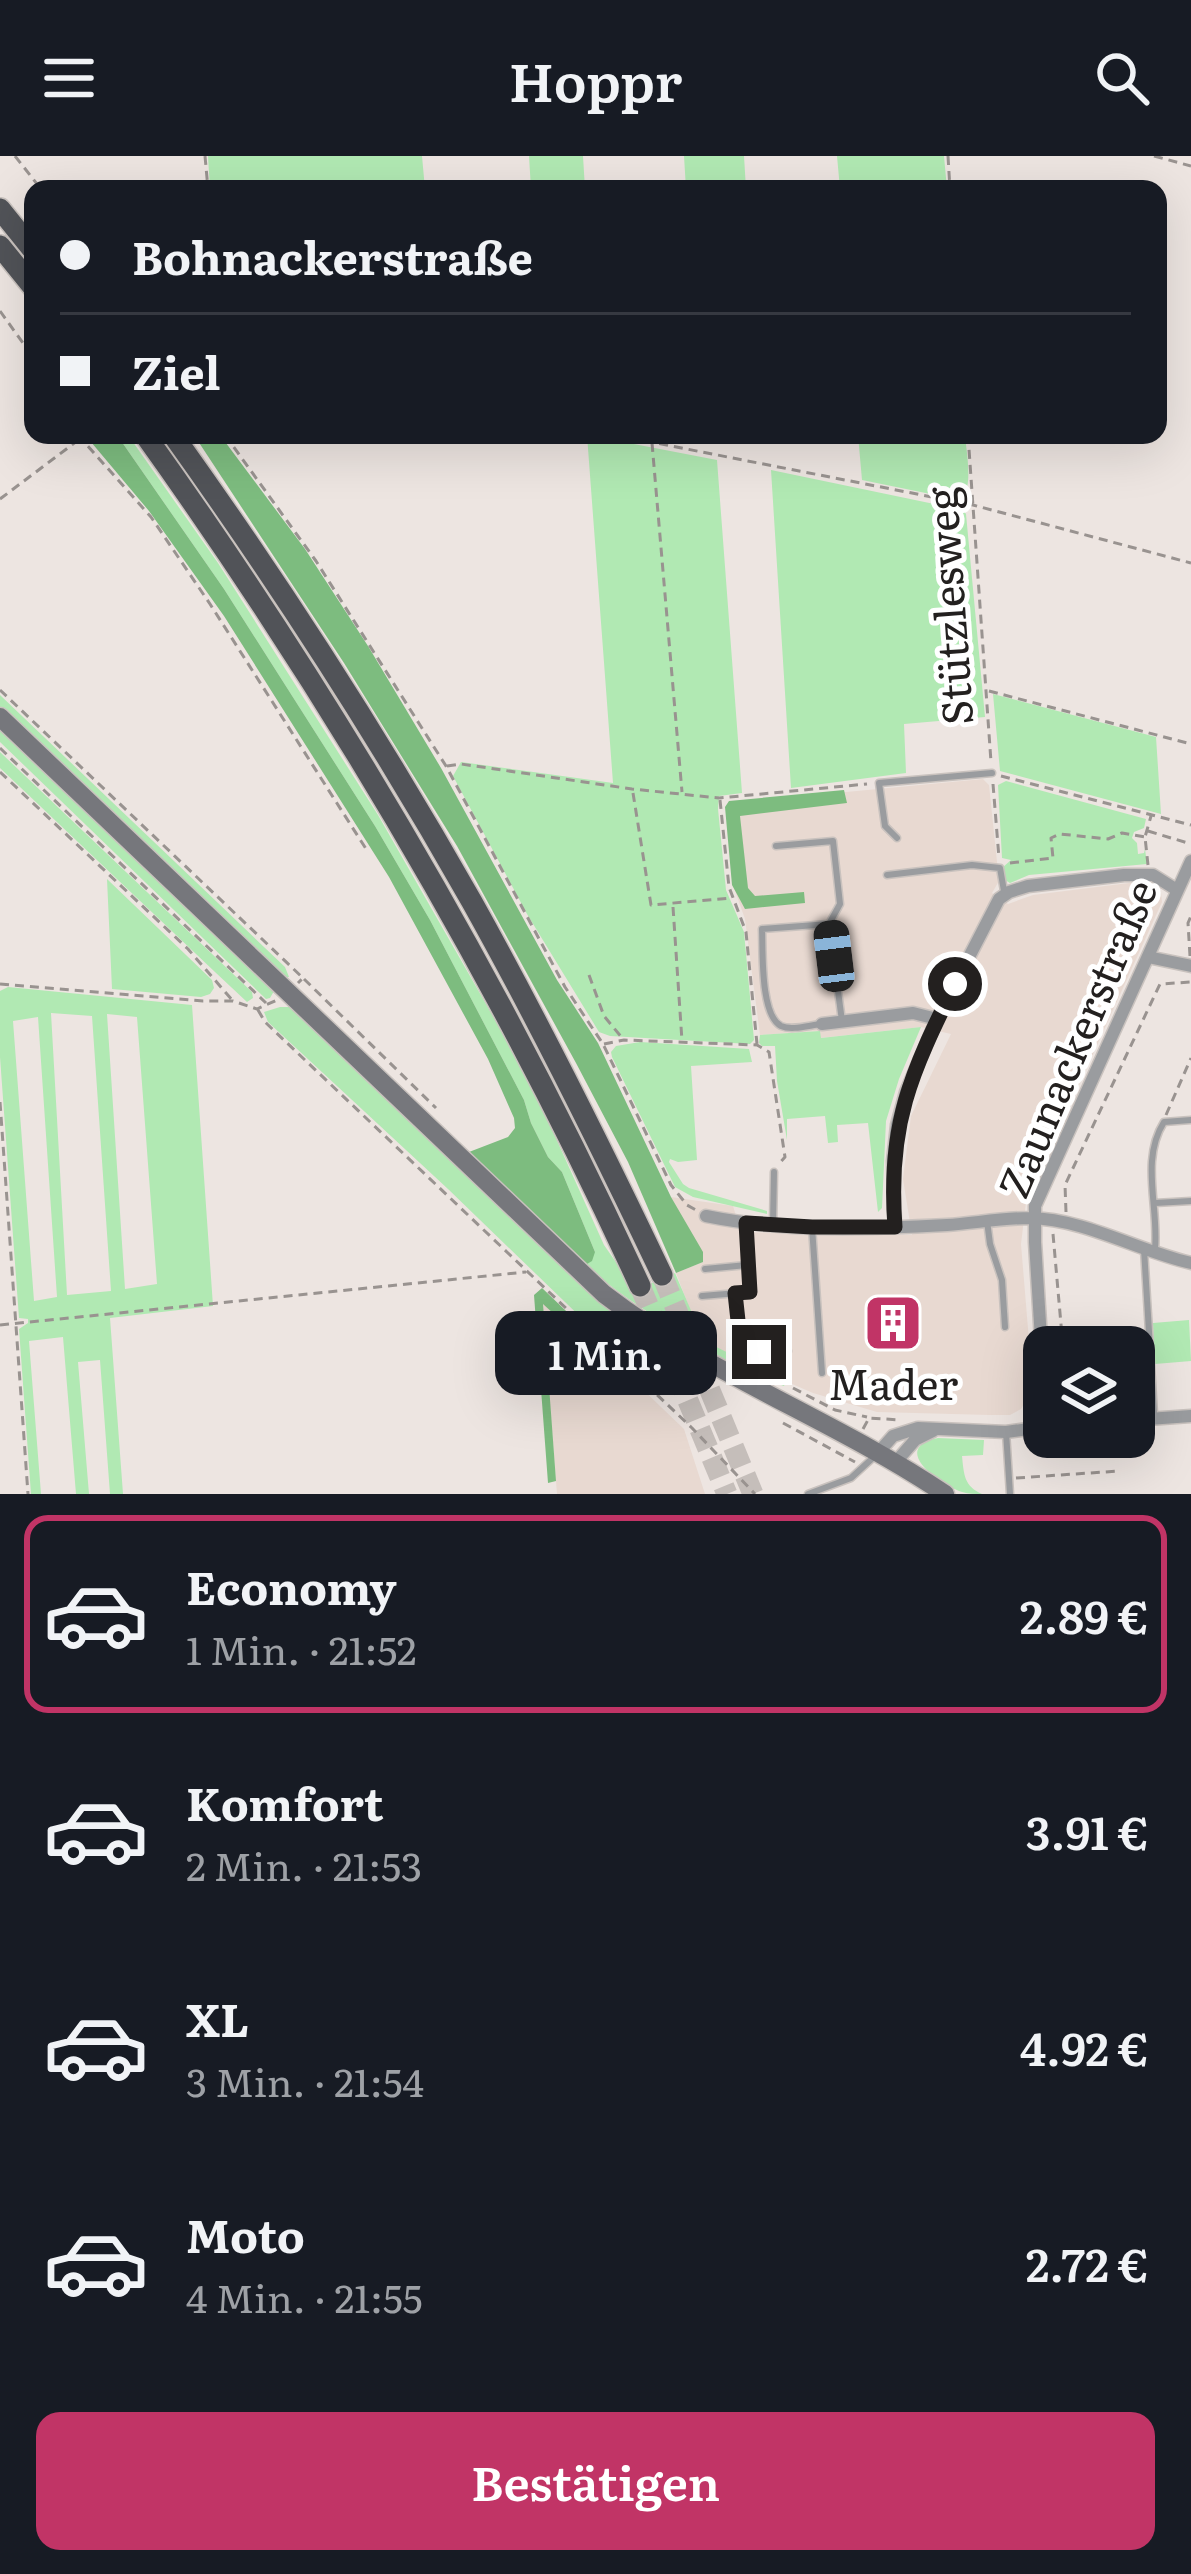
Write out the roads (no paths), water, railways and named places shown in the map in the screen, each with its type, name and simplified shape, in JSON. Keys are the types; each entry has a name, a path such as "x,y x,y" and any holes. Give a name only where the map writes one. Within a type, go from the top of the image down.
{"highway":[{"path":"0,209 24,239"},
{"path":"0,246 24,276"},
{"path":"151,444 285,638 428,872 548,1093 640,1286"},
{"path":"179,444 282,591 452,867 567,1079 662,1275"}],"main road":[{"path":"0,717 604,1294 678,1344 945,1494"}],"street":[{"name":"Zaunackerstraße","path":"1040,1326 1034,1218 1038,1196 1191,861"},
{"path":"895,1227 893,1161 897,1125 911,1078 988,918 1004,895 1042,884 1147,874 1177,890"},
{"path":"1148,957 1191,966"},
{"path":"822,1024 913,1013 938,1019"},
{"path":"706,1216 812,1227 1034,1218 1191,1263"},
{"path":"1155,1419 1191,1416"},
{"path":"886,1458 893,1436 906,1430 1023,1430"},
{"path":"886,1458 934,1430"}],"lane":[{"path":"897,838 885,826 879,783 992,773"},
{"path":"776,847 833,841 840,904 830,924 842,1021"},
{"path":"887,874 972,865 1000,868 1004,895"},
{"path":"822,1024 787,1028 773,1017 762,928 830,924"},
{"path":"1151,1326 1152,1150 1164,1122 1191,1120"},
{"path":"773,1225 774,1172"},
{"path":"1155,1203 1191,1201"},
{"path":"987,1221 1002,1280 1005,1327"},
{"path":"702,1296 750,1292 746,1223"},
{"path":"812,1227 822,1372"},
{"path":"705,1268 747,1265"},
{"path":"735,1293 740,1339 759,1352 788,1351"},
{"path":"1006,1432 1010,1494"},
{"path":"808,1494 886,1458"}],"tunnel":[{"path":"662,1275 753,1494"},
{"path":"640,1286 727,1494"}],"place":[{"name":"Mader","path":"893,1323"}]}
